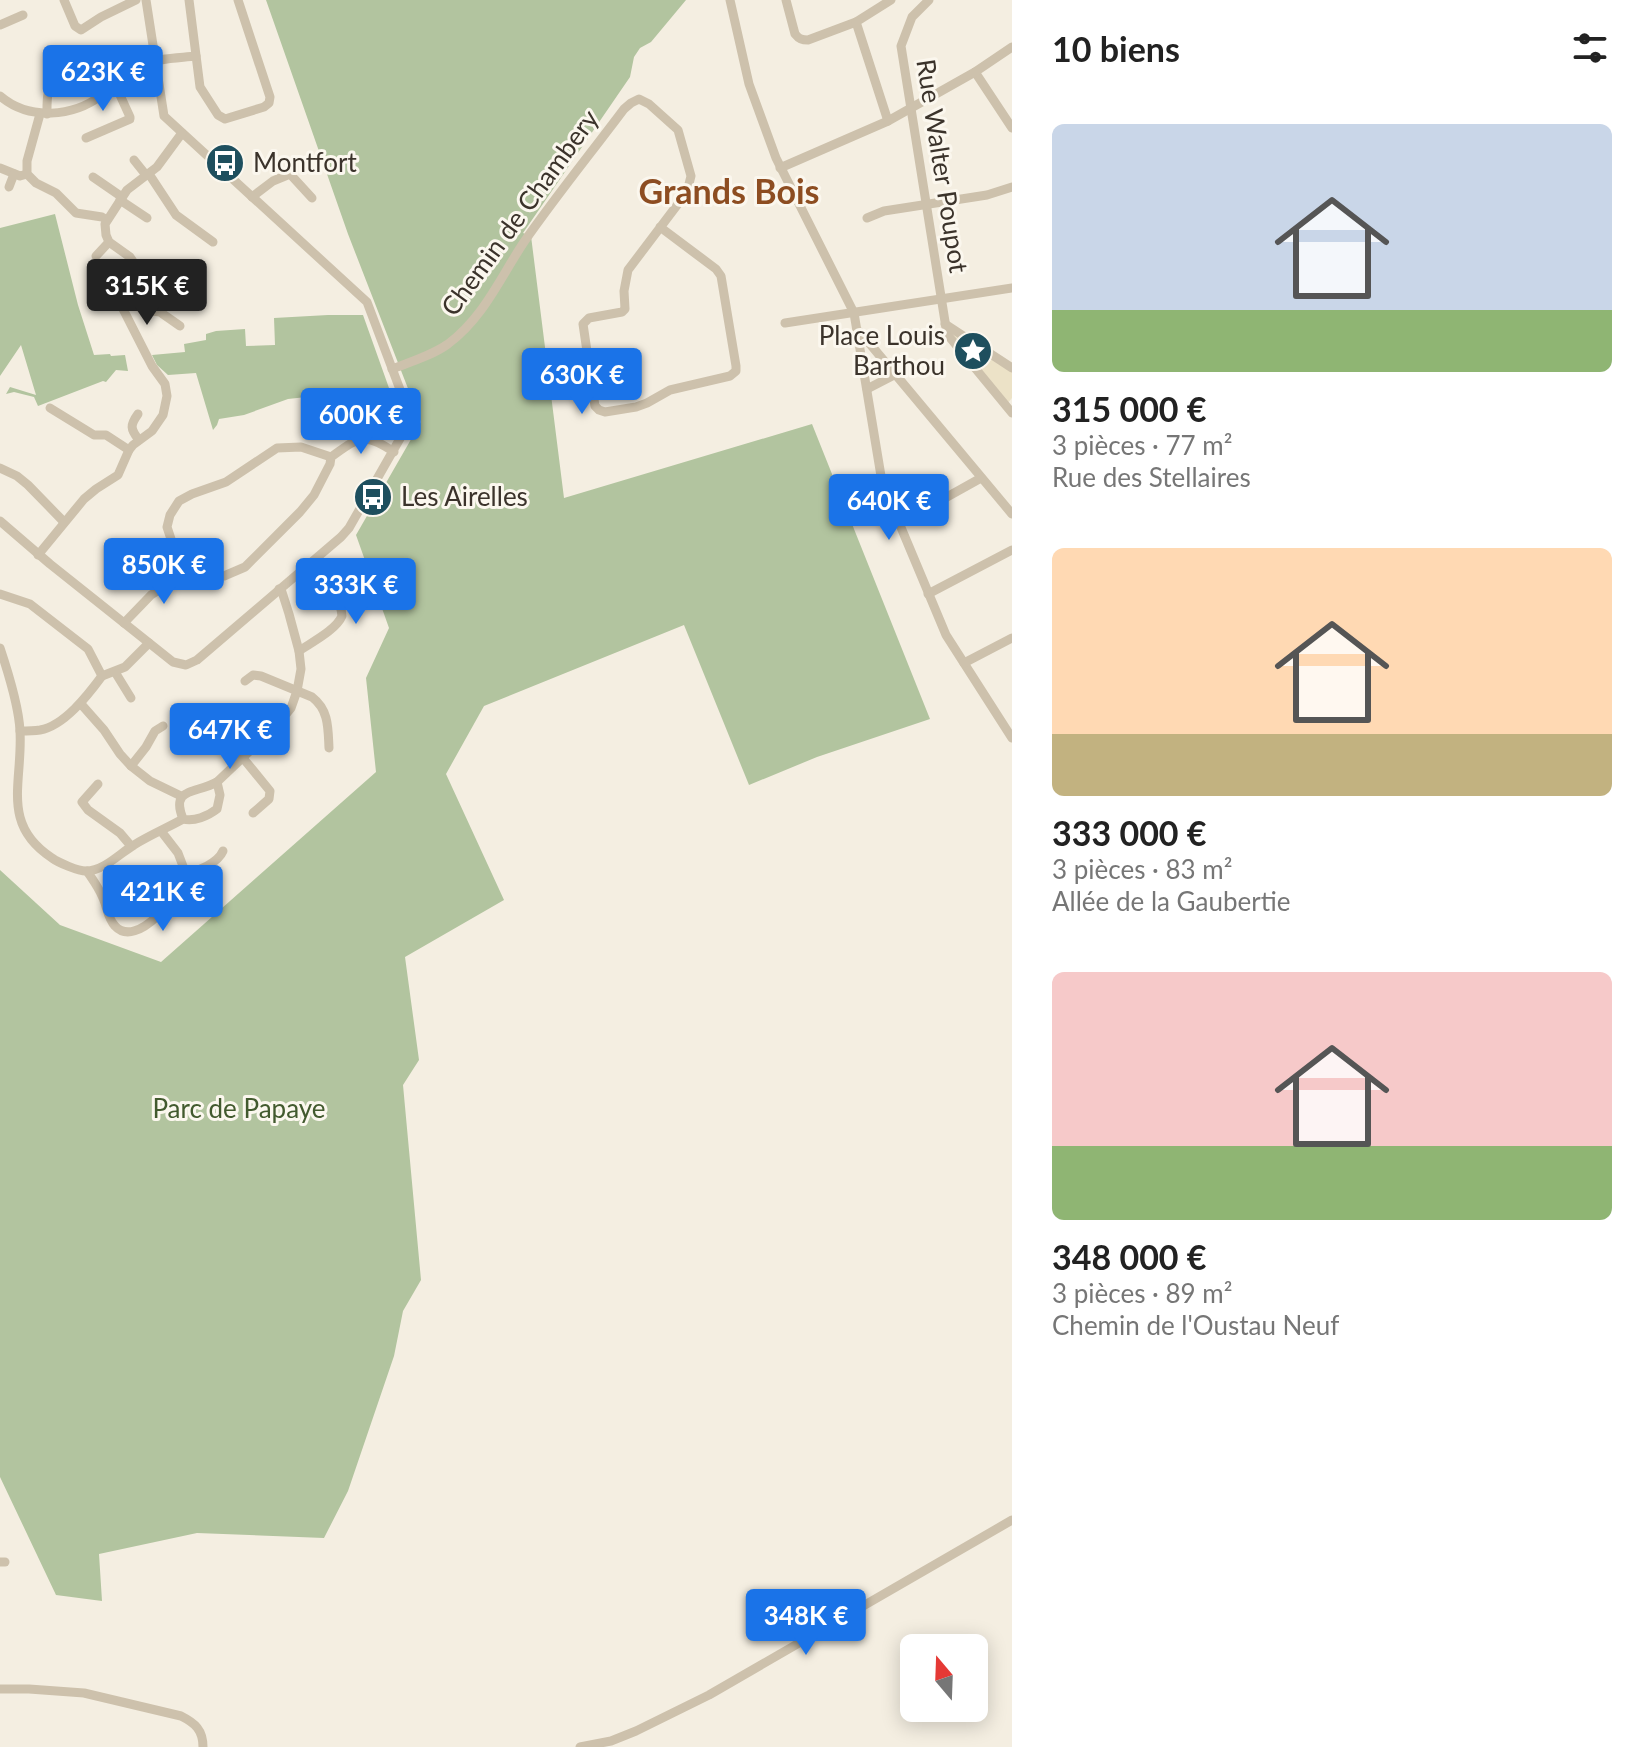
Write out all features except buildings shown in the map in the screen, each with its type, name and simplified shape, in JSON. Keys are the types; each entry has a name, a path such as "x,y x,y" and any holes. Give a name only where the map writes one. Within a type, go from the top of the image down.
{"street":[{"path":"64,0 75,26 81,30 136,0"},
{"path":"0,521 173,662 182,665 191,663 341,537 410,421 367,302 164,116 146,0"},
{"path":"189,0 200,87 221,117 230,119 264,107 270,97 238,0"},
{"path":"730,0 749,84 780,168 841,282 854,313 882,482 946,635 1010,731"},
{"path":"786,0 795,34 803,40 856,22 891,0"},
{"name":"Rue Walter Poupot","path":"929,0 912,17 901,46 945,324"},
{"path":"0,25 23,15"},
{"path":"856,22 888,121"},
{"path":"780,168 888,121 975,72 1012,47"},
{"path":"0,96 10,103 44,114 78,108 100,96 140,65 196,56"},
{"path":"975,72 1012,128"},
{"path":"58,77 52,81 48,91 44,114 27,161 27,174 36,183 56,193 76,213 107,220"},
{"path":"86,138 130,119 115,84"},
{"name":"Chemin de Chambery","path":"392,369 442,348 471,323 546,212 624,109 639,99 678,130 690,166 689,188 660,227"},
{"path":"135,269 130,257 109,242 105,229 107,220 132,184 157,167 182,133"},
{"path":"134,160 176,215 213,242"},
{"path":"0,168 20,176 27,174"},
{"path":"9,187 14,174"},
{"path":"252,197 273,181 290,174 312,198"},
{"path":"93,177 147,218"},
{"path":"867,218 884,211 987,195 1012,187"},
{"path":"660,227 721,276 736,371 726,378 670,390 636,407 602,412 595,406 583,324 589,318 625,309 628,270 660,227"},
{"path":"96,256 109,242"},
{"path":"135,269 168,272"},
{"path":"38,555 96,489 118,475 129,450 152,431 165,406 165,384 148,359 123,309 125,285 135,269"},
{"path":"785,323 1012,288"},
{"path":"93,305 130,300 143,310 160,312 180,326"},
{"path":"945,324 1012,368"},
{"path":"945,324 947,334 1012,413"},
{"path":"858,329 1012,514"},
{"path":"867,389 896,374"},
{"path":"50,408 94,435 106,435 129,450"},
{"path":"138,414 131,425 139,440"},
{"path":"331,457 301,447 277,448 226,482 179,501 167,527 189,571 196,575 224,576 245,567 314,495 331,457 353,441 364,439 377,442 394,452"},
{"path":"0,468 28,485 64,522"},
{"path":"899,522 981,478"},
{"path":"928,594 1012,550"},
{"path":"124,623 151,595 189,571"},
{"path":"299,651 335,628 342,616 341,609 321,580"},
{"path":"183,819 181,796 217,782 291,708 301,669 299,651 279,589"},
{"path":"0,594 30,604 88,649 102,676"},
{"path":"964,663 1012,638"},
{"path":"20,731 44,729 81,704 102,676 132,663 149,643"},
{"path":"0,648 20,731 16,809 26,834 43,853 58,862 87,871 108,864 131,846 183,819 190,820 217,809 220,795 217,782"},
{"path":"115,672 131,698"},
{"path":"245,681 253,675 261,676 312,697 328,721 329,748"},
{"path":"81,704 131,766 150,781 181,796"},
{"path":"131,766 155,731 163,726"},
{"path":"243,758 270,791 269,799 253,813"},
{"path":"98,784 82,802 131,846"},
{"path":"87,871 103,898 114,926 124,932 136,930 153,920 177,895 186,874 178,853 161,831"},
{"path":"186,874 217,860 223,851"},
{"path":"580,1747 611,1741 636,1731 709,1695 1012,1520"},
{"path":"0,1689 84,1693 181,1716 200,1731 203,1747"}],"green space":[{"name":"Parc de Papaye","path":"266,0 686,0 651,42 640,48 634,57 630,77 523,233 531,236 564,498 812,424 930,719 817,757 749,785 684,625 484,706 446,774 504,900 405,957 419,1060 403,1085 421,1280 403,1311 394,1356 348,1491 324,1538 197,1533 99,1554 102,1601 56,1595 0,1477 0,870 60,925 161,962 376,772 366,678 389,628 356,535 421,422 348,234"},
{"path":"55,214 94,355 125,355 128,371 116,370 106,382 38,406 34,397 14,392 6,394 10,387 36,395 21,345 0,376 0,228"},
{"path":"363,315 389,388 288,399 244,415 219,419 213,430 196,373 168,375 152,355 185,352 184,344 206,340 206,334 216,331 245,329 246,346 275,345 274,318"}],"shaded area":[{"name":"Place Louis Barthou","path":"945,324 1012,368 1012,398 1006,405"}],"place":[{"name":"Montfort","path":"225,163"},
{"name":"Place Louis Barthou","path":"973,351"},
{"name":"Les Airelles","path":"373,497"}],"district":[{"name":"Grands Bois","path":"729,192"}]}
